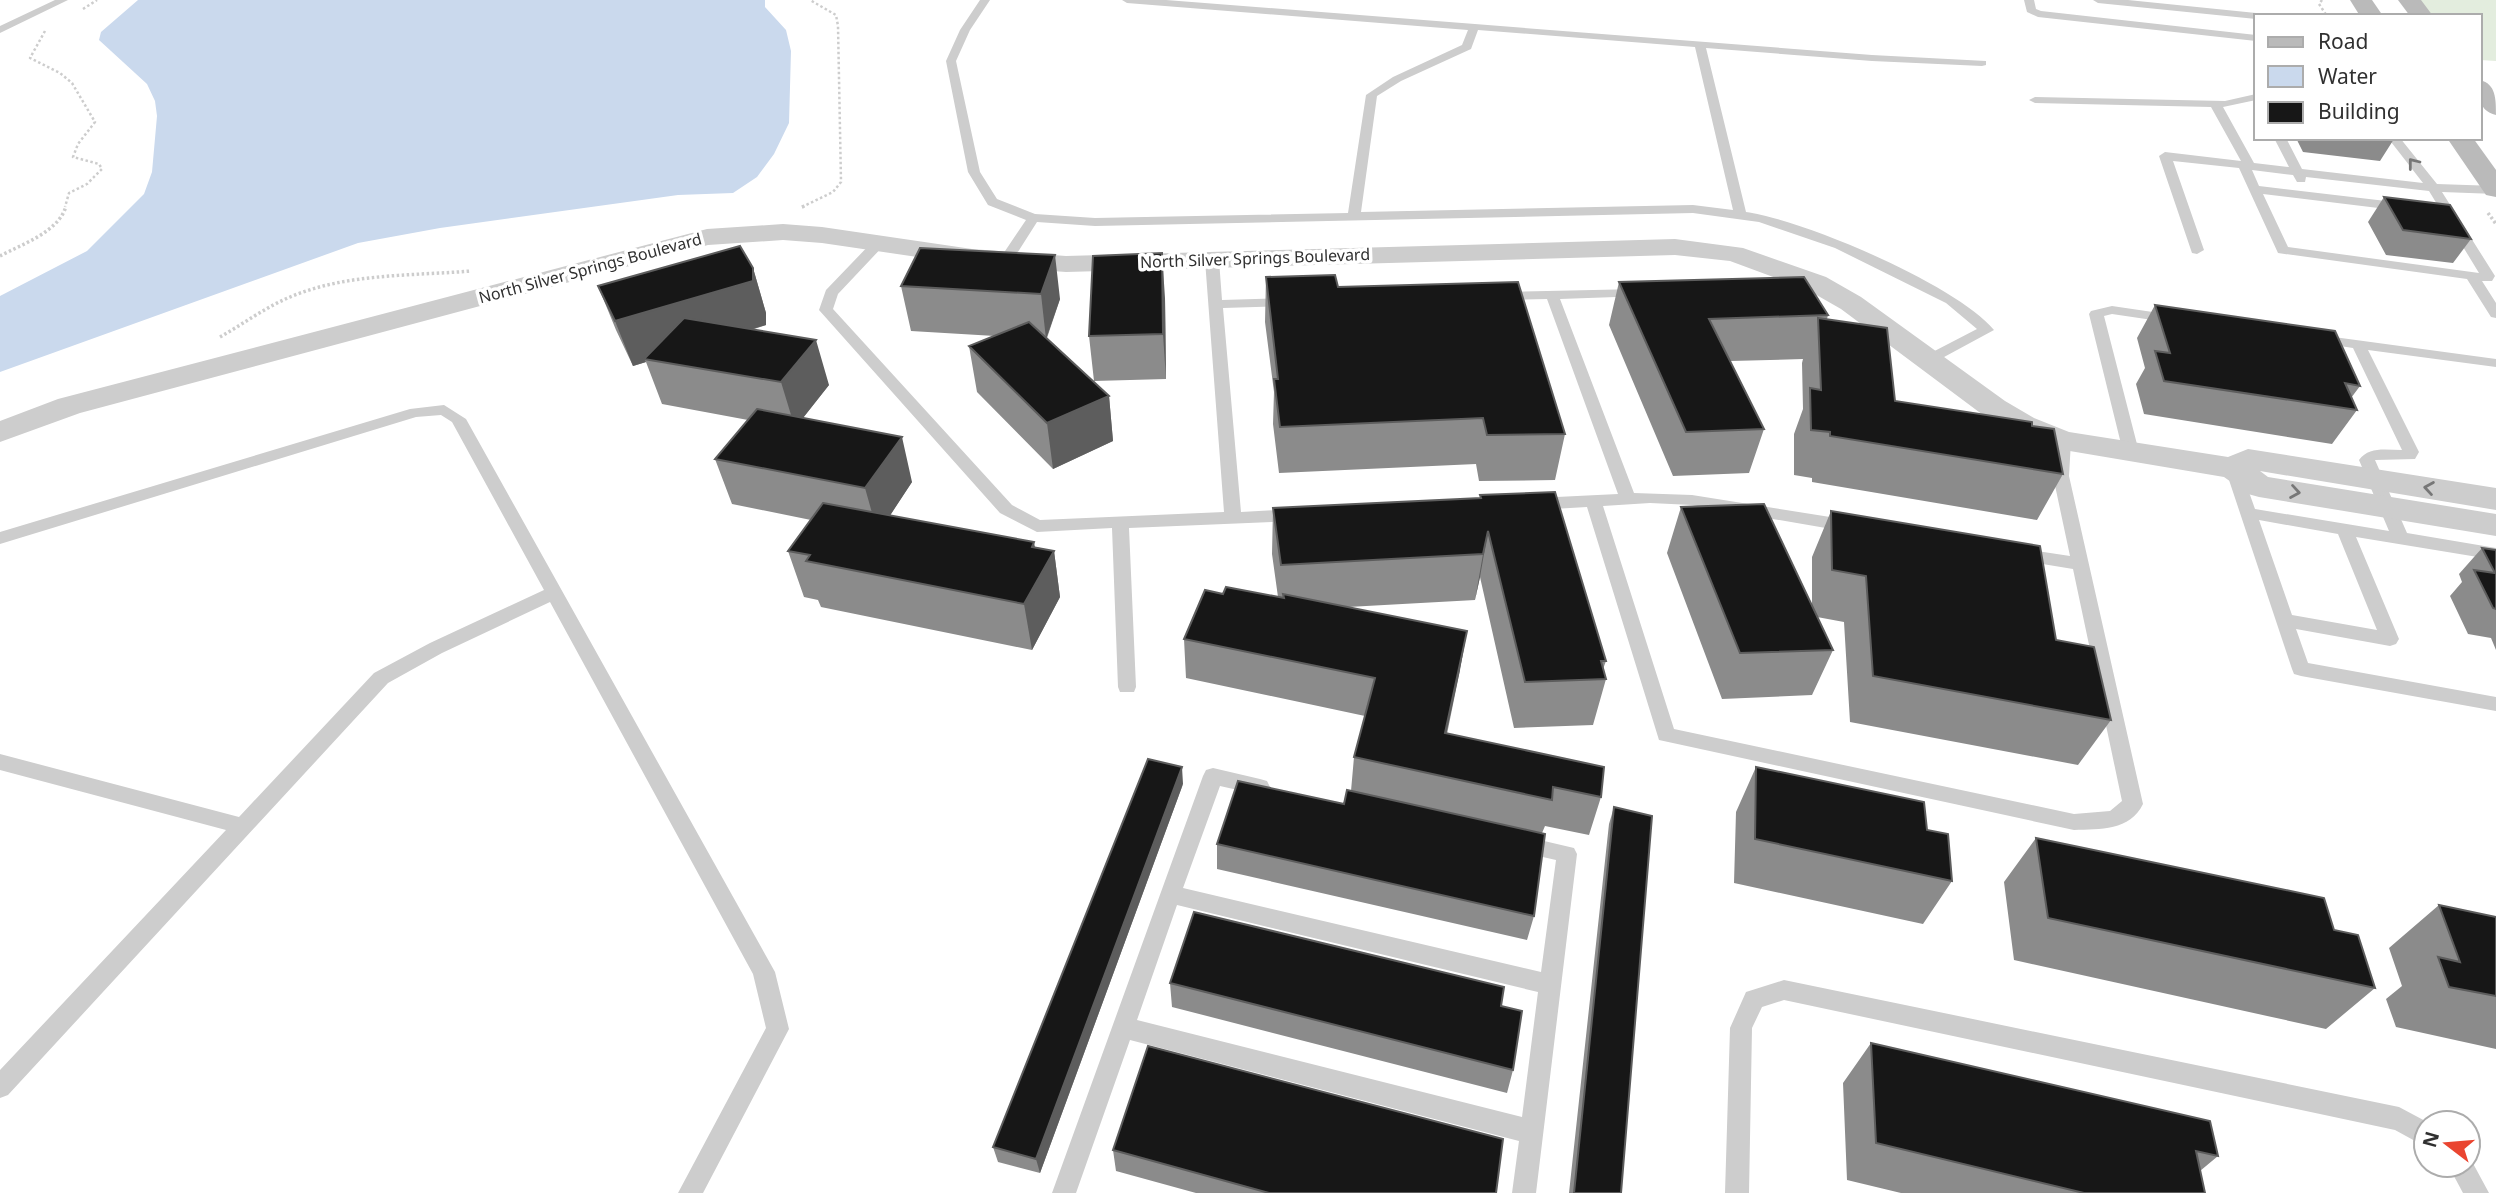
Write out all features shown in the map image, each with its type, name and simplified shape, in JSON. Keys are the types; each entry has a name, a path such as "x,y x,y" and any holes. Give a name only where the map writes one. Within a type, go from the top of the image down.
{"main road":[{"path":"2409,0 2420,14"},
{"path":"2482,90 2496,107"},
{"path":"2461,140 2496,190"}],"street":[{"name":"North Silver Springs Boulevard","path":"0,432 69,406 691,240 783,232 880,242 1006,260 1066,264 1675,247 1734,254 1816,283 1851,303 1994,408 2022,425 2063,441 2233,468 2259,486 2496,499"},
{"name":"North Silver Springs Boulevard","path":"2381,493 2496,525"}],"lane":[{"path":"985,0 965,30 951,61 974,172 992,202 1033,218 1095,222 1639,209 1693,209 1761,218 1840,245 1951,300 1987,330 1928,360"},
{"path":"1127,0 1872,58 1982,63"},
{"path":"2029,0 2031,10 2038,14 2254,38"},
{"path":"2098,0 2254,16"},
{"path":"0,30 63,1"},
{"path":"1354,216 1372,95 1397,79 1467,47 1474,27"},
{"path":"1700,45 1740,215"},
{"path":"2035,100 2214,104 2254,97"},
{"path":"2214,104 2246,165 2283,250 2487,278 2434,211 2432,188 2396,140"},
{"path":"2281,140 2310,195"},
{"path":"2197,250 2165,156 2432,188 2496,190"},
{"path":"2255,189 2434,211"},
{"path":"1006,260 1033,218"},
{"path":"880,242 831,293 826,310 1006,509 1037,526 1316,514"},
{"path":"1212,260 1233,517"},
{"path":"2472,277 2496,314"},
{"path":"1783,289 1816,283"},
{"path":"1485,296 1647,292"},
{"path":"1552,295 1628,499"},
{"path":"1216,304 1310,301"},
{"path":"2131,452 2096,314 2112,310 2194,322"},
{"path":"2304,337 2496,363"},
{"path":"2358,344 2411,452 2409,455 2371,455 2367,460 2400,539"},
{"path":"0,538 415,412 444,410 458,419 764,972 778,1029 690,1193"},
{"path":"1594,502 1666,735 2074,822 2115,819 2133,804 2061,476 2063,441"},
{"path":"2233,468 2301,668 2496,704"},
{"path":"1525,505 1628,499 1692,500 1866,529"},
{"path":"2248,513 2496,554"},
{"path":"1120,522 1127,687"},
{"path":"2284,620 2390,639 2345,530"},
{"path":"2000,551 2080,564"},
{"path":"0,1087 381,678 436,648 554,593"},
{"path":"0,762 242,827"},
{"path":"1064,1193 1213,776 1281,791"},
{"path":"1499,839 1567,854 1524,1193"},
{"path":"1170,894 1551,985"},
{"path":"1737,1193 1741,1028 1754,999 1784,990 2399,1119 2412,1127"},
{"path":"1123,1027 1532,1132"}],"path":[{"path":"78,12 97,0"},
{"path":"794,210 833,192 841,182 838,26 836,15 810,0"},
{"path":"0,256 49,229 63,216 69,193 87,184 102,169 99,164 73,157 78,144 95,121 86,111 81,95 58,70 30,58 44,31 55,25"}],"green space":[{"path":"2411,0 2496,0 2496,61 2482,60 2482,14 2422,14"}],"water":[{"path":"138,0 765,0 765,7 786,30 791,51 789,123 774,154 757,177 733,193 678,195 440,228 358,243 0,372 0,296 87,251 144,194 152,172 157,116 155,101 147,84 99,40 101,32"}],"building":[{"path":"2384,197 2450,205 2471,239 2403,230"},
{"path":"740,246 753,268 753,281 615,321 598,286"},
{"path":"920,248 1055,255 1041,294 901,286"},
{"path":"1162,253 1163,334 1089,336 1093,256"},
{"path":"1335,275 1338,287 1518,282 1565,434 1487,435 1483,418 1280,427 1274,379 1278,379 1266,277"},
{"path":"1804,277 1828,315 1709,319 1764,429 1686,432 1619,282"},
{"path":"2155,305 2335,331 2360,386 2345,383 2357,410 2164,381 2155,351 2170,353"},
{"path":"684,318 816,340 781,382 644,359"},
{"path":"1818,318 1887,328 1895,401 2032,422 2032,426 2054,429 2063,474 1830,436 1830,432 1811,430 1810,388 1821,390"},
{"path":"1029,322 1109,396 1047,423 969,346"},
{"path":"757,409 902,437 865,488 715,459"},
{"path":"1555,492 1606,661 1601,661 1606,679 1525,682 1488,531 1483,554 1281,565 1273,508"},
{"path":"823,503 1034,542 1032,547 1054,551 1024,604 806,561 810,555 788,551"},
{"path":"1764,504 1833,650 1740,653 1681,507"},
{"path":"1831,511 2040,546 2056,640 2094,647 2111,720 1873,676 1866,576 1832,570"},
{"path":"2482,548 2496,550 2496,609 2493,608 2474,570 2495,573"},
{"path":"1226,587 1284,598 1283,594 1467,631 1445,733 1604,767 1601,797 1553,787 1552,800 1354,757 1375,678 1184,639 1205,590 1223,594"},
{"path":"1148,759 1182,767 1036,1159 993,1147"},
{"path":"1756,767 1924,802 1927,830 1948,834 1952,881 1755,839"},
{"path":"1238,781 1344,804 1347,790 1545,834 1534,916 1217,844"},
{"path":"1614,807 1652,816 1621,1193 1574,1193"},
{"path":"2036,838 2324,898 2334,930 2358,935 2375,988 2048,918"},
{"path":"2439,905 2496,917 2496,996 2449,987 2438,957 2460,962"},
{"path":"1194,912 1504,987 1501,1006 1522,1011 1513,1070 1170,983"},
{"path":"1871,1043 2210,1121 2218,1156 2196,1151 2205,1193 2084,1193 1876,1143"},
{"path":"1148,1046 1503,1139 1496,1193 1269,1193 1113,1150"}]}
